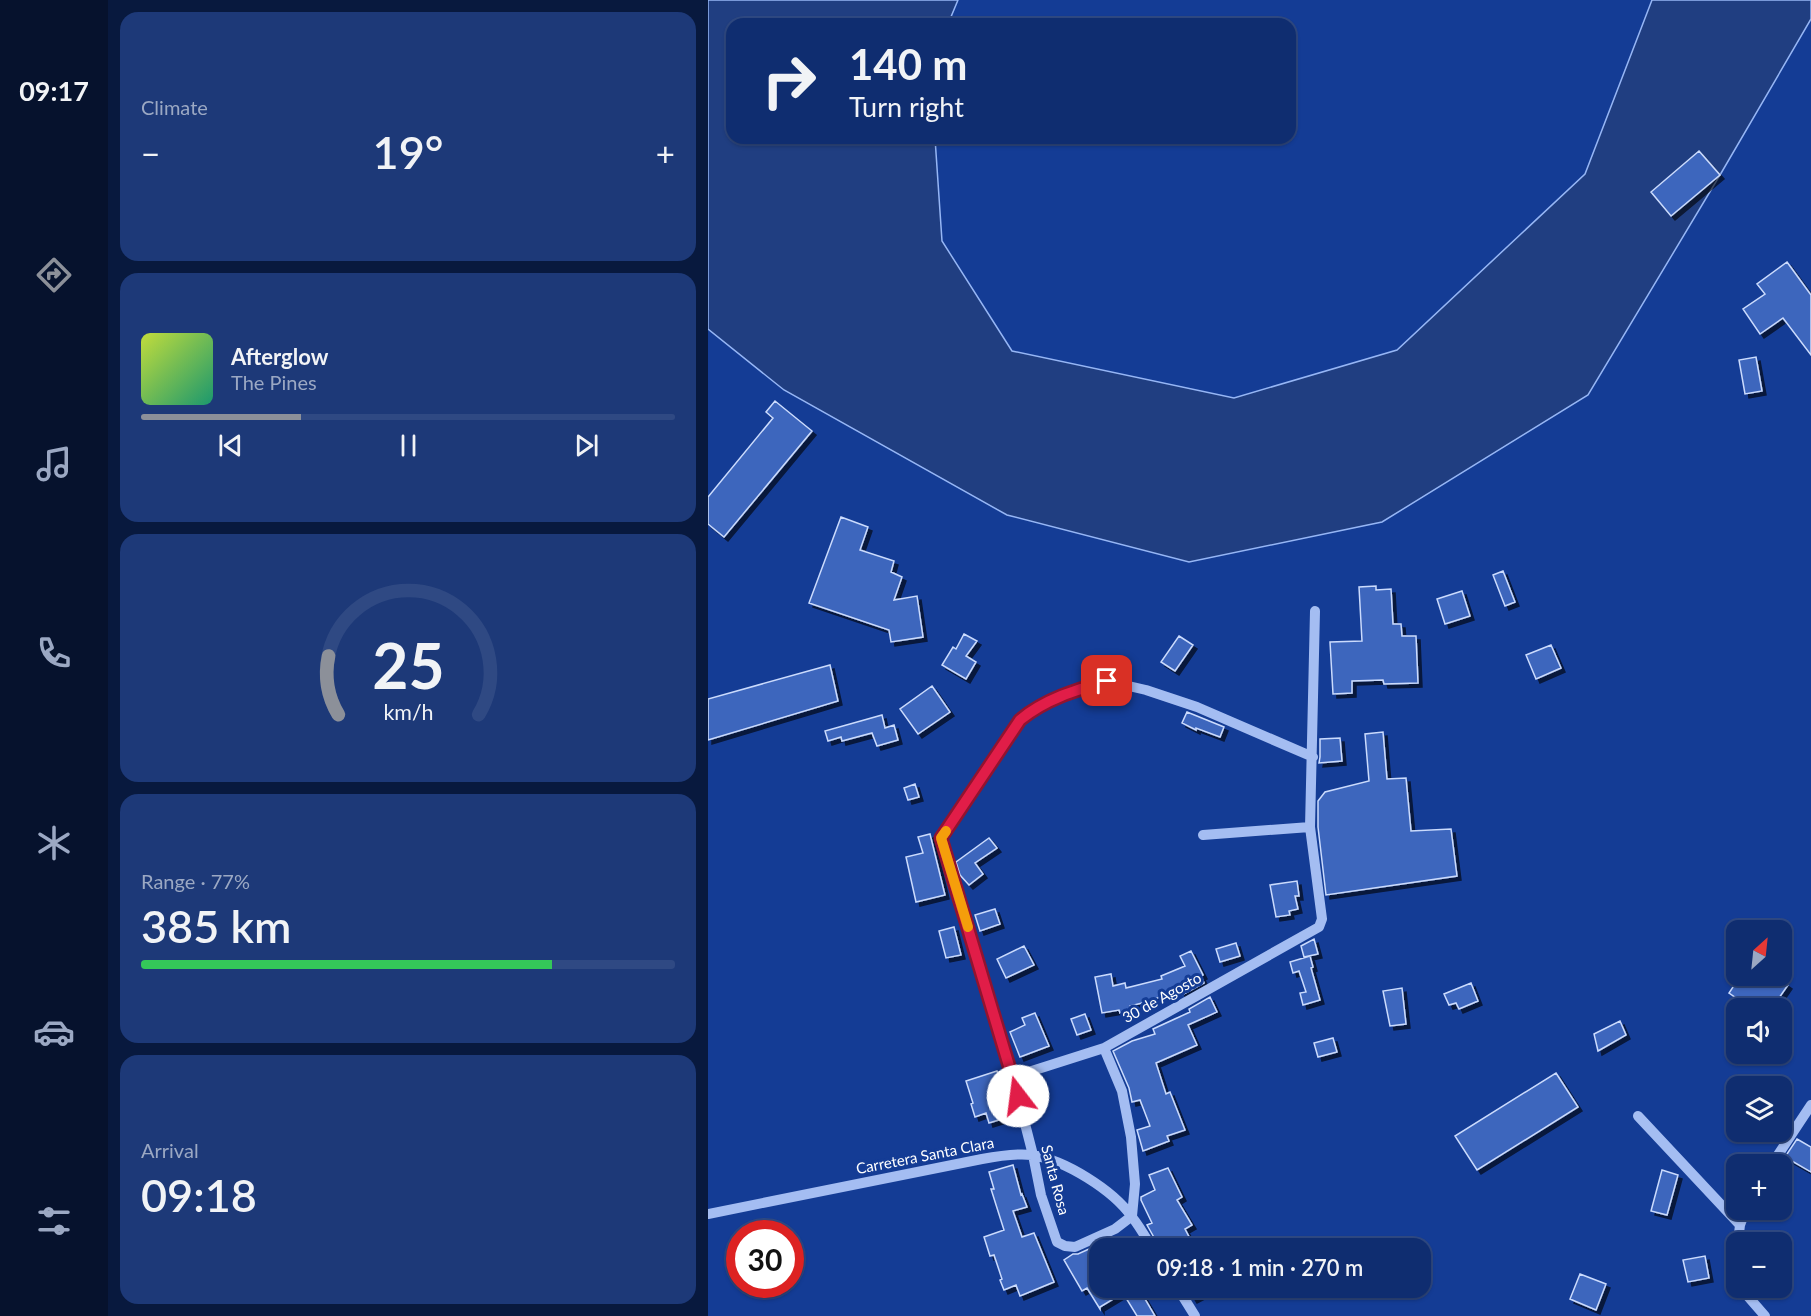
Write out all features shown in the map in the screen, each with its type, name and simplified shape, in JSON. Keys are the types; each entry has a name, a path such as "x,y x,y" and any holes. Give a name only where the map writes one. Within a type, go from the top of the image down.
{"street":[{"path":"1203,835 1310,827 1315,611"},
{"name":"Santa Rosa","path":"1132,1216 1115,1229 1075,1247 1057,1242 1041,1195 1013,1077 941,838 1020,720 1033,710 1071,692 1107,681 1146,690 1197,707 1313,757"},
{"name":"30 de Agosto","path":"1013,1077 1104,1048 1319,927 1322,919 1310,827"},
{"path":"1104,1048 1122,1091 1131,1137 1135,1184 1132,1216"},
{"path":"1779,1154 1811,1105"},
{"path":"1638,1116 1740,1225"},
{"name":"Carretera Santa Clara","path":"708,1214 982,1159 1033,1155 1083,1174 1132,1216 1146,1238"},
{"path":"1739,1232 1742,1220"},
{"path":"1184,1298 1195,1316"},
{"path":"1749,1298 1765,1316"}],"water":[{"path":"708,0 958,0 950,18 726,18 726,144 935,144 942,241 1012,351 1234,398 1397,350 1585,174 1652,0 1811,0 1811,19 1588,395 1382,522 1189,562 1007,515 784,390 708,329"}],"building":[{"path":"1699,151 1720,175 1671,216 1651,192"},
{"path":"1787,262 1811,295 1811,355 1783,318 1760,334 1743,309 1765,294 1757,284"},
{"path":"1756,357 1762,391 1745,394 1739,360"},
{"path":"775,401 812,431 724,537 708,524 708,497 773,418 766,412"},
{"path":"841,517 868,527 860,550 894,561 891,572 902,577 894,600 917,596 923,637 891,642 889,630 809,603"},
{"path":"1503,571 1515,602 1505,606 1493,575"},
{"path":"1376,586 1376,590 1391,589 1393,624 1401,624 1402,636 1416,636 1418,683 1384,684 1383,680 1352,681 1352,693 1333,694 1330,642 1362,641 1359,587"},
{"path":"1462,591 1470,616 1445,624 1437,599"},
{"path":"964,634 977,641 966,656 976,662 966,679 942,665 953,647 956,649"},
{"path":"1179,636 1193,645 1175,671 1161,662"},
{"path":"1551,645 1561,668 1536,679 1526,655"},
{"path":"830,665 838,701 708,740 708,699"},
{"path":"932,686 950,712 918,734 900,709"},
{"path":"1187,712 1224,727 1220,737 1182,723"},
{"path":"882,715 885,728 894,725 898,740 877,746 872,733 842,741 841,737 828,741 825,731"},
{"path":"1383,732 1387,779 1406,778 1411,831 1451,829 1457,876 1326,895 1318,827 1318,801 1325,792 1369,781 1365,734"},
{"path":"1340,738 1342,761 1319,763 1320,739"},
{"path":"915,784 919,797 908,800 904,788"},
{"path":"930,834 945,895 916,902 906,857 923,853 918,837"},
{"path":"989,838 997,848 975,863 983,874 969,885 960,875 956,862"},
{"path":"1297,881 1299,896 1295,896 1298,909 1289,911 1290,915 1276,917 1270,885"},
{"path":"995,909 1000,924 980,931 975,915"},
{"path":"954,927 961,955 946,958 939,931"},
{"path":"1314,939 1318,954 1304,957 1301,946"},
{"path":"1236,943 1240,956 1220,962 1216,949"},
{"path":"1024,946 1034,965 1006,978 997,959"},
{"path":"1191,951 1203,975 1201,976 1204,983 1182,995 1180,989 1130,1006 1131,1010 1120,1013 1119,1010 1102,1013 1095,977 1111,974 1113,986 1125,983 1126,988 1162,979 1161,976 1185,966 1180,956"},
{"path":"1310,956 1320,1000 1303,1005 1300,993 1306,992 1299,971 1293,973 1290,962"},
{"path":"1471,983 1478,1001 1459,1009 1456,1003 1449,1005 1444,994"},
{"path":"1734,986 1787,986 1779,998 1736,998 1729,993"},
{"path":"1402,988 1406,1024 1390,1026 1383,991"},
{"path":"1210,997 1217,1012 1188,1025 1197,1045 1156,1063 1166,1094 1170,1092 1185,1130 1167,1136 1169,1141 1143,1151 1137,1130 1150,1126 1140,1100 1132,1102 1129,1088 1113,1051 1132,1041 1155,1034 1153,1029 1190,1012 1189,1009"},
{"path":"1035,1013 1049,1046 1020,1057 1010,1032 1025,1025 1022,1018"},
{"path":"1085,1014 1091,1030 1077,1035 1071,1019"},
{"path":"1620,1021 1626,1035 1598,1051 1594,1034"},
{"path":"1333,1038 1337,1052 1318,1057 1314,1043"},
{"path":"997,1071 1003,1088 993,1091 1002,1119 989,1123 986,1113 975,1117 966,1081"},
{"path":"1556,1073 1578,1107 1477,1170 1455,1136"},
{"path":"1797,1139 1811,1147 1811,1172 1792,1161 1792,1154 1787,1154"},
{"path":"1013,1165 1021,1195 1027,1207 1013,1211 1022,1237 1034,1233 1054,1282 1020,1296 1016,1285 1004,1290 994,1255 990,1256 984,1237 1004,1230 991,1189 994,1189 989,1172"},
{"path":"1168,1168 1182,1197 1177,1200 1192,1225 1185,1229 1190,1238 1154,1238 1147,1225 1152,1223 1141,1200 1141,1197 1155,1190 1149,1175"},
{"path":"1662,1170 1678,1175 1667,1215 1651,1211"},
{"path":"1089,1249 1089,1291 1087,1288 1082,1291 1064,1260 1073,1254"},
{"path":"1705,1256 1709,1278 1688,1282 1683,1260"},
{"path":"1580,1274 1606,1284 1596,1310 1570,1299"},
{"path":"1093,1298 1115,1298 1100,1307 1100,1309"},
{"path":"1126,1298 1144,1298 1155,1316 1137,1316"}],"slow traffic":[{"path":"946,831 941,838 968,927"}],"route":[{"path":"1018,1096 941,838 1020,720 1033,710 1071,692 1107,681"}]}
